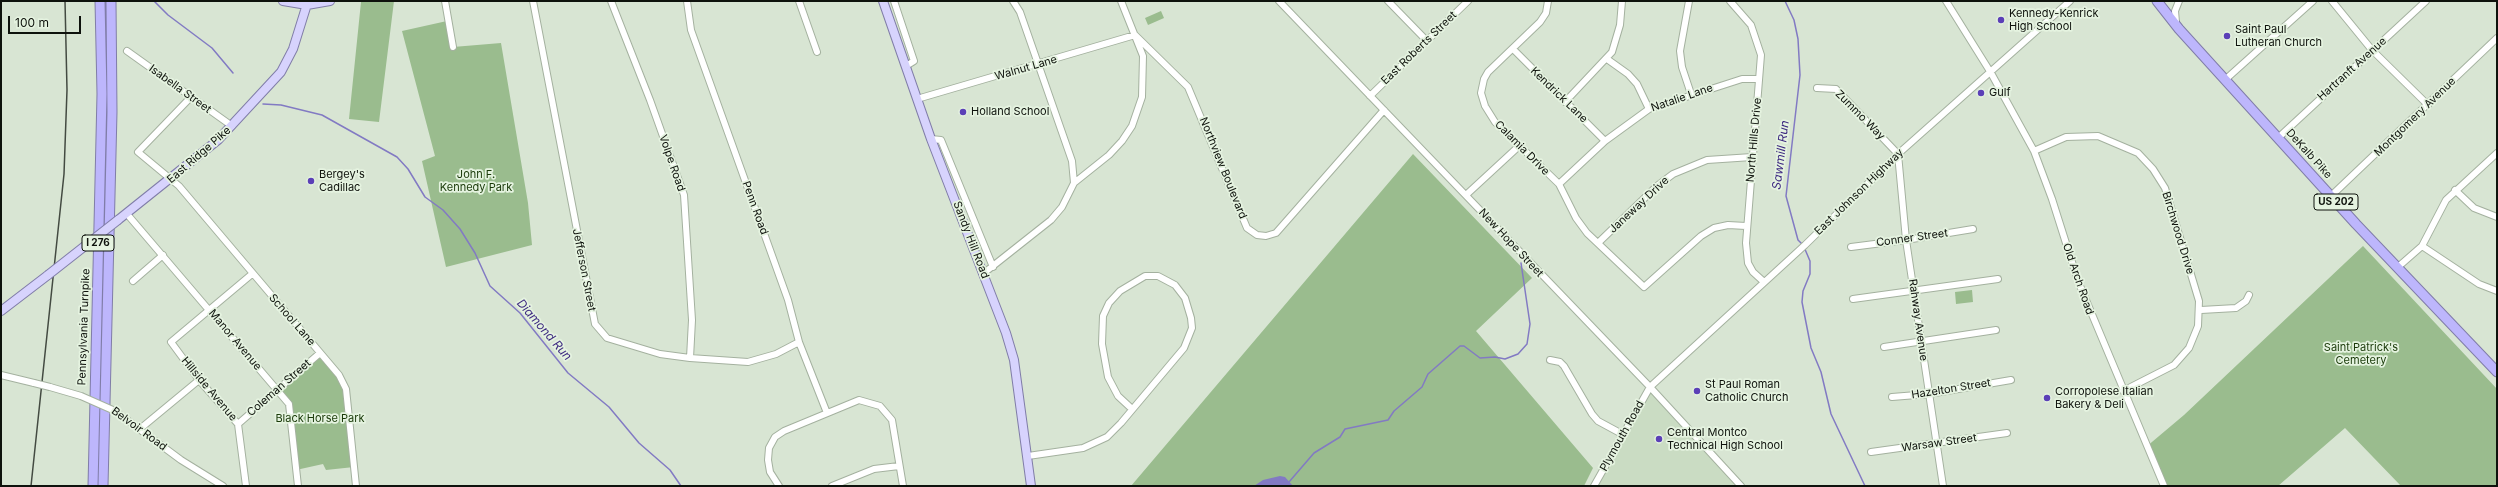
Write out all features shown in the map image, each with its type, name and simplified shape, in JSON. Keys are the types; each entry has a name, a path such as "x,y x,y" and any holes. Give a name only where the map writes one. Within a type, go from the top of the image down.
{"highway":[{"name":"Pennsylvania Turnpike","path":"93,486 102,94 100,1"},
{"name":"Pennsylvania Turnpike","path":"103,486 112,112 110,1"},
{"name":"DeKalb Pike","path":"2157,1 2179,29 2331,196 2497,372"}],"main road":[{"path":"283,1 307,3 330,1"},
{"name":"Sandy Hill Road","path":"883,1 931,139 984,273 1014,360 1031,486"},
{"name":"East Ridge Pike","path":"1,311 172,179 232,126 281,72 288,61 301,29 307,3"}],"street":[{"path":"445,1 453,47"},
{"name":"Jefferson Street","path":"533,1 594,324 607,338 660,354 690,358 748,362 776,354 799,342"},
{"name":"Volpe Road","path":"610,1 650,100 684,195 692,320 690,358"},
{"name":"Penn Road","path":"687,1 691,30 788,300 799,342 827,413"},
{"path":"799,1 817,52"},
{"path":"894,1 914,61 906,66"},
{"path":"1013,1 1020,12 1072,161 1074,183"},
{"path":"984,273 1051,220 1062,207 1074,183 1109,155 1132,126 1142,97 1143,56 1121,1"},
{"name":"New Hope Street","path":"1278,1 1466,195 1519,253 1650,387 1741,486"},
{"path":"1388,1 1427,41"},
{"name":"East Roberts Street","path":"1370,96 1468,1"},
{"name":"Calamia Drive","path":"1548,1 1546,13 1540,22 1513,50 1488,72 1484,79 1481,93 1489,114 1518,147 1558,184 1580,224 1644,287 1701,236 1714,228 1728,225 1746,226"},
{"path":"1565,102 1607,59 1618,37 1622,1"},
{"path":"1689,1 1680,51 1682,68 1691,94"},
{"name":"North Hills Drive","path":"1730,1 1751,25 1761,55 1746,226 1748,263 1753,272 1764,282"},
{"name":"Old Arch Road","path":"1946,1 1991,73 2034,151 2052,199 2078,281 2164,486"},
{"name":"East Johnson Highway","path":"1650,387 1798,251 1898,154 1991,73 2070,1"},
{"path":"2179,1 2174,18 2179,29"},
{"path":"2226,79 2313,1"},
{"path":"2332,1 2372,50 2428,105"},
{"name":"Hartranft Avenue","path":"2278,138 2426,1"},
{"name":"Walnut Lane","path":"917,99 1135,35"},
{"name":"Northview Boulevard","path":"1135,35 1188,87 1247,228 1257,235 1276,233 1384,110"},
{"name":"Montgomery Avenue","path":"2331,196 2497,38"},
{"name":"Kendrick Lane","path":"1513,50 1605,141"},
{"name":"Isabella Street","path":"127,51 232,126"},
{"path":"1607,59 1628,74 1637,84 1649,109"},
{"name":"Natalie Lane","path":"1558,184 1630,120 1649,109 1691,94 1742,79 1759,79"},
{"name":"Zummo Way","path":"1818,88 1836,89 1898,154"},
{"name":"School Lane","path":"191,97 138,152 172,179 339,376 346,389 356,486"},
{"name":"Birchwood Drive","path":"2034,151 2066,138 2098,136 2128,148 2147,162 2164,188 2201,310 2195,336 2180,359 2168,370 2123,391"},
{"path":"931,139 941,140 993,267"},
{"path":"1466,195 1518,147"},
{"path":"2398,267 2422,246 2446,200 2497,153"},
{"name":"Rahway Avenue","path":"1898,154 1906,240 1943,486"},
{"name":"Janeway Drive","path":"1598,243 1657,186 1674,174 1707,160 1752,157"},
{"path":"2456,190 2467,203 2482,212 2497,217"},
{"name":"Manor Avenue","path":"127,214 289,404 298,486"},
{"name":"Conner Street","path":"1851,247 1973,229"},
{"path":"2422,246 2479,284 2497,291"},
{"path":"133,281 162,255"},
{"path":"209,310 252,274"},
{"path":"1028,456 1083,448 1092,445 1114,431 1175,359 1189,338 1192,328 1191,318 1179,289 1170,281 1158,276 1144,276 1120,291 1109,303 1103,316 1102,344 1108,377 1118,396 1132,409"},
{"path":"1853,299 1998,279"},
{"path":"2201,310 2236,308 2246,301 2249,294"},
{"name":"Hillside Avenue","path":"209,310 171,342 199,380 238,424 246,486"},
{"path":"1884,347 1996,330"},
{"name":"Coleman Street","path":"238,424 320,353"},
{"path":"1550,360 1560,362 1564,366 1592,414 1598,421 1622,434"},
{"name":"Belvoir Road","path":"1,375 81,396 115,411 140,428 181,460 223,486"},
{"path":"140,428 199,380"},
{"name":"Hazelton Street","path":"1892,397 1929,394 2011,380"},
{"name":"Plymouth Road","path":"1594,486 1622,434 1650,387"},
{"path":"779,486 769,465 771,443 784,431 859,400 880,406 892,420 903,486"},
{"name":"Warsaw Street","path":"1871,452 2007,433"},
{"path":"832,486 874,469 900,466"}],"shaded area":[{"name":"Central Montco Technical High School","path":"1650,387 1741,486 1594,486"},
{"path":"1280,476 1285,477 1293,486 1254,486 1263,480"}],"green space":[{"path":"394,1 379,122 349,119 361,2"},
{"path":"1161,11 1164,18 1148,25 1145,18"},
{"name":"John F. Kennedy Park","path":"447,21 453,47 501,43 528,203 532,245 446,267 422,161 435,156 402,31"},
{"path":"1413,154 1532,278 1476,331 1593,468 1584,486 1131,486"},
{"name":"Saint Patrick's Cemetery","path":"2363,246 2497,389 2497,486 2401,486 2345,428 2278,486 2164,486 2146,447 2184,415"},
{"path":"1972,290 1973,302 1956,304 1955,292"},
{"name":"Black Horse Park","path":"320,353 346,389 354,467 326,470 323,464 296,470 289,404 277,390"}],"waterway":[{"name":"Diamond Run","path":"154,1 168,15 212,48 233,73"},
{"name":"Sawmill Run","path":"1785,1 1794,20 1798,39 1800,75 1786,196 1798,240 1802,244"},
{"name":"Diamond Run","path":"263,104 281,105 322,115 397,157 408,169 425,197 443,210 460,229 475,253 490,286 520,313 568,373 609,407 639,443 670,470 681,486"},
{"name":"Sawmill Run","path":"1804,247 1810,261 1810,274 1803,291 1802,302 1811,348 1821,372 1831,414 1865,486"},
{"path":"1289,482 1314,453 1340,437 1345,429 1388,420 1394,411 1422,387 1428,374 1460,346 1464,346 1480,358 1495,357 1505,359 1518,354 1527,344 1530,324 1521,263"}],"railway":[{"path":"31,486 64,174 67,90 65,1"}],"place":[{"name":"Kennedy-Kenrick High School","path":"2001,20"},
{"name":"Saint Paul Lutheran Church","path":"2227,36"},
{"name":"Gulf","path":"1981,93"},
{"name":"Holland School","path":"963,112"},
{"name":"Bergey's Cadillac","path":"311,181"},
{"name":"St Paul Roman Catholic Church","path":"1697,391"},
{"name":"Corropolese Italian Bakery & Deli","path":"2047,398"},
{"name":"Central Montco Technical High School","path":"1659,439"}]}
